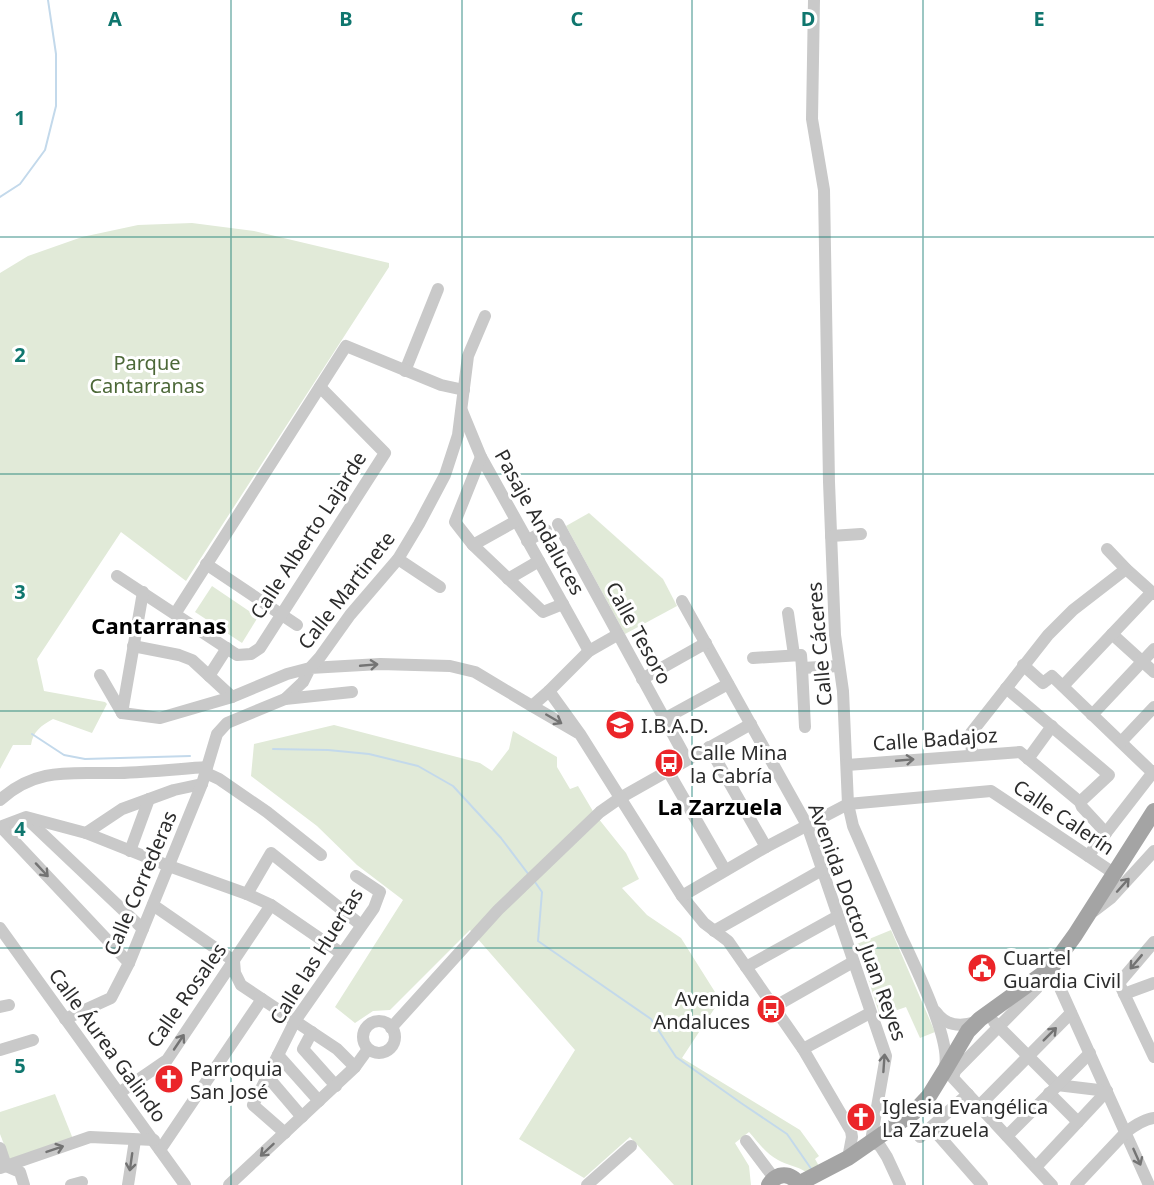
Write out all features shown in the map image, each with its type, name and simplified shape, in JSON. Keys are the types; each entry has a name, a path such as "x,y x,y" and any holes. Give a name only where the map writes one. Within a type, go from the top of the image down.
{"main road":[{"path":"771,1181 781,1175 789,1175 799,1185 848,1158 913,1113 948,1076 960,1035 1051,968 1076,935 1154,811"}],"street":[{"name":"Calle Cáceres","path":"814,0 812,119 824,190 831,536 835,635 843,690 848,804 852,826 933,1009 946,1057 948,1076"},
{"path":"405,371 438,289"},
{"name":"Calle Martinete","path":"122,713 160,718 232,697 287,674 310,668 350,615 398,559 445,475 458,435 468,356 485,316"},
{"path":"175,614 346,346 441,385 464,390"},
{"name":"Calle Alberto Lajarde","path":"227,648 237,655 251,654 260,648 385,453 320,387"},
{"name":"Pasaje Andaluces","path":"461,409 481,457 590,651"},
{"path":"481,457 455,522 472,545 543,612 562,604"},
{"path":"472,545 516,521"},
{"name":"Calle Tesoro","path":"558,524 687,760"},
{"path":"527,541 546,530"},
{"path":"831,536 861,534"},
{"path":"1063,686 1153,593 1107,549"},
{"path":"398,559 440,587"},
{"path":"508,579 539,561"},
{"path":"206,564 297,625"},
{"path":"972,755 971,733 1023,665 1073,610 1126,569"},
{"path":"117,576 227,648 209,675"},
{"path":"122,713 143,592"},
{"name":"Avenida Doctor Juan Reyes","path":"682,601 807,825 886,1056 871,1141"},
{"path":"788,613 794,655"},
{"path":"1112,634 1154,672"},
{"path":"532,706 590,651 617,635"},
{"path":"642,679 706,643"},
{"path":"133,646 179,655 192,660 232,697"},
{"path":"1092,715 1154,649"},
{"path":"753,658 801,655 805,727"},
{"path":"285,699 303,682 310,668 380,664 450,666 475,672 580,734"},
{"path":"1023,665 1043,683 1052,676 1153,772 1088,856"},
{"path":"802,668 839,666"},
{"path":"100,675 122,713"},
{"path":"664,719 728,684"},
{"path":"1006,688 1110,775 1080,802"},
{"path":"549,691 580,734 682,896 704,923 728,941 803,1048 851,1131 848,1158"},
{"path":"285,699 352,692"},
{"name":"Calle Correderas","path":"65,1019 111,998 129,963 169,866 205,775 217,734 227,723 285,699"},
{"path":"1121,742 1154,707"},
{"path":"392,1028 498,910 600,812 620,798 751,724"},
{"path":"1028,759 1052,726"},
{"path":"709,747 766,847"},
{"name":"Calle Badajoz","path":"847,765 1020,752 1080,802 1106,832"},
{"path":"668,771 725,870"},
{"path":"0,800 24,782 53,774 205,775 219,779 267,812 321,855"},
{"path":"86,833 122,809 174,790 205,775"},
{"name":"Calle Calerín","path":"848,804 991,791 1115,874"},
{"path":"130,850 149,799"},
{"path":"682,896 766,847 848,804"},
{"path":"26,817 143,929"},
{"path":"129,963 1,827 26,817 86,833 271,905 341,953"},
{"path":"1089,915 1111,898 1154,851 1137,838"},
{"path":"247,894 271,853 362,925"},
{"path":"714,931 822,870"},
{"name":"Calle las Huertas","path":"285,1133 253,1105 295,1021 374,908 380,892 356,876"},
{"path":"153,905 234,961 235,973 241,985 337,1049 356,1067"},
{"name":"Calle Rosales","path":"119,1093 167,1060 271,905"},
{"path":"746,967 838,916"},
{"name":"Calle Áurea Galindo","path":"0,928 185,1185"},
{"path":"1121,988 1154,942"},
{"path":"774,1007 853,962"},
{"path":"1051,968 1148,1184"},
{"path":"1051,968 1037,988 948,1076 968,1094 1052,1185"},
{"path":"1121,988 1154,983"},
{"path":"1121,988 1149,1036 1154,1057"},
{"path":"3,1167 90,1137 135,1140 157,1145 262,999"},
{"path":"933,1009 960,1035 957,1042 950,1039 937,1022"},
{"path":"803,1048 870,1013"},
{"path":"979,1106 1071,1013"},
{"path":"981,1019 999,1026 1029,1056 1078,1122"},
{"path":"379,1022 392,1028 395,1037 391,1048 380,1053 368,1049 363,1038 368,1027 379,1022"},
{"path":"312,1032 303,1049 336,1086"},
{"path":"0,1050 33,1040"},
{"path":"229,1185 356,1067 368,1049"},
{"path":"1007,1136 1090,1053"},
{"path":"278,1055 319,1101"},
{"path":"267,1077 303,1117"},
{"path":"1053,1089 1107,1091"},
{"path":"1036,1167 1107,1091"},
{"path":"920,1137 968,1094"},
{"path":"1076,1185 1126,1132 1149,1118 1154,1118"},
{"path":"932,1128 982,1185"},
{"path":"128,1185 135,1140"},
{"path":"746,1141 771,1181"},
{"path":"871,1141 880,1146 900,1185"},
{"path":"587,1185 631,1146"},
{"path":"0,1148 3,1167"},
{"path":"3,1167 20,1172 24,1185"}],"green space":[{"name":"Parque Cantarranas","path":"192,223 254,231 389,263 389,267 186,581 121,532 37,659 44,691 107,704 92,733 53,719 38,729 31,745 13,745 0,769 0,273 28,256 82,237 138,225"},
{"path":"589,513 663,579 677,606 625,634 566,526"},
{"path":"212,586 258,617 242,643 195,612"},
{"path":"334,725 480,763 492,771 509,749 513,731 557,757 557,767 570,789 578,786 594,813 626,853 639,879 622,888 647,915 681,938 720,1000 682,1058 800,1130 819,1156 815,1159 819,1166 806,1172 781,1162 766,1151 749,1132 735,1143 749,1166 751,1185 674,1185 630,1137 584,1178 519,1139 575,1050 470,930 390,1010 373,1011 355,1023 335,1007 403,900 357,865 317,826 251,776 254,744"},
{"path":"891,930 935,1032 920,1038 906,1007 880,1016 857,944"},
{"path":"55,1094 73,1139 10,1160 0,1134 0,1112"}],"waterway":[{"path":"0,197 20,184 45,150 56,106 56,54 48,0"},
{"path":"32,734 64,755 85,759 190,756"},
{"path":"273,749 328,750 369,754 418,766 453,786 501,838 529,875"},
{"path":"535,882 542,892 538,941 651,1019 676,1057 787,1134 812,1170"}],"place":[{"name":"I.B.A.D.","path":"620,725"},
{"name":"Calle Mina la Cabría","path":"669,763"},
{"name":"Cuartel Guardia Civil","path":"982,968"},
{"name":"Avenida Andaluces","path":"771,1009"},
{"name":"Parroquia San José","path":"169,1079"},
{"name":"Iglesia Evangélica La Zarzuela","path":"861,1117"}],"district":[{"name":"Cantarranas","path":"159,625"},
{"name":"La Zarzuela","path":"720,806"}]}
